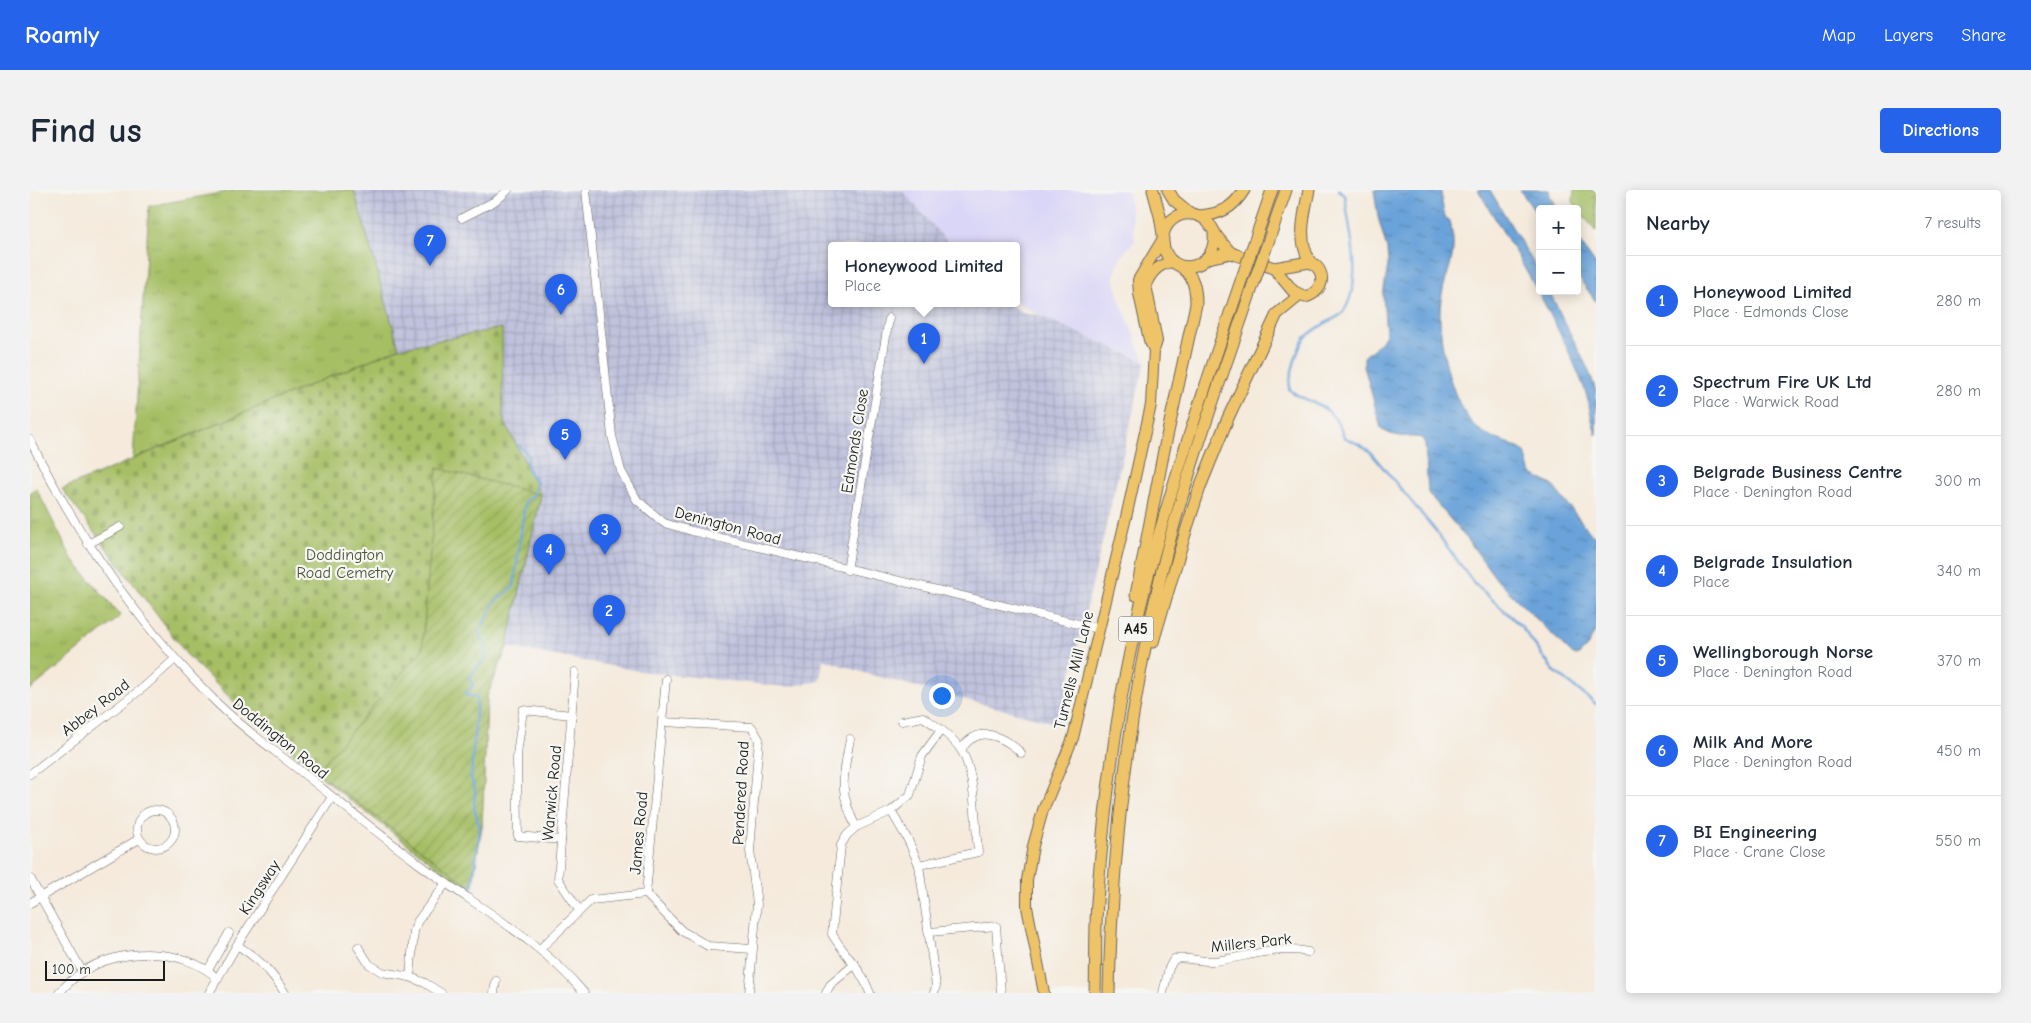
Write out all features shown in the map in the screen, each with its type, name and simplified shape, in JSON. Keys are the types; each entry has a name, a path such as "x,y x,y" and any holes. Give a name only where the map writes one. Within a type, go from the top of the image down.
{"highway":[{"path":"1153,190 1160,216 1164,248 1168,256 1177,264 1194,266 1208,258 1231,253"},
{"path":"1168,190 1174,200 1212,226 1215,242 1213,251 1208,258"},
{"path":"1162,237 1170,221 1176,217 1221,212 1228,208 1244,190"},
{"name":"A45","path":"1121,699 1140,608 1168,500 1272,190"},
{"name":"A45","path":"1109,993 1110,919 1129,735 1145,642 1165,559 1198,450 1286,190"},
{"path":"1274,268 1293,291 1300,296 1312,295 1322,285 1322,276 1319,269 1310,262 1304,252 1302,236 1309,190"},
{"path":"1214,233 1231,253 1274,268 1310,262"},
{"name":"A45","path":"1095,993 1098,894 1106,802 1134,607 1164,450 1196,304 1196,294 1191,277 1177,264"},
{"name":"A45","path":"1129,735 1160,618 1200,487 1228,418 1268,331 1277,314 1300,296"}],"main road":[{"name":"Turnells Mill Lane","path":"1154,350 1149,340 1139,294 1138,280 1162,237"},
{"name":"Turnells Mill Lane","path":"1044,993 1027,908 1027,880 1033,846 1044,810 1073,738 1151,405 1154,350 1157,341 1146,285 1156,269 1162,265 1177,264"}],"street":[{"path":"462,218 497,200 508,190"},
{"name":"Denington Road","path":"586,190 612,436 621,470 636,500 664,523 847,570 1099,629"},
{"name":"Edmonds Close","path":"847,570 889,318"},
{"name":"Doddington Road","path":"30,440 63,503 123,595 176,660 216,703 332,797 446,883 540,949 584,993"},
{"path":"88,544 120,527"},
{"name":"Abbey Road","path":"30,774 144,687 176,660"},
{"name":"Warwick Road","path":"576,672 558,879 579,910"},
{"name":"James Road","path":"540,949 591,900 646,894 666,679"},
{"path":"561,840 518,836 517,755 523,710 572,714"},
{"path":"902,721 923,717 941,730 961,749 970,769 978,852 919,865"},
{"name":"Pendered Road","path":"663,722 752,727 759,738 750,851 757,904 749,993"},
{"path":"870,993 864,978 855,964 839,946 832,934 841,845 847,835 856,827 891,811 910,795 922,756 941,730"},
{"path":"961,749 974,737 989,735 1012,744 1021,753"},
{"path":"850,739 844,776 844,796 847,809 856,827"},
{"name":"Kingsway","path":"210,993 238,945 332,797"},
{"path":"162,810 172,818 176,830 170,844 159,849 148,847 139,839 137,823 147,811 162,810"},
{"path":"891,811 908,840 919,865 930,932 936,986 934,993"},
{"path":"30,903 139,839"},
{"path":"30,878 82,972"},
{"path":"410,977 414,931 417,922 446,883"},
{"path":"646,894 682,931 708,946 752,949"},
{"path":"930,932 996,926 1001,993"},
{"path":"208,970 229,933"},
{"path":"238,945 258,959 276,978 285,993"},
{"path":"358,948 369,964 382,972 410,977 425,983 441,993"},
{"name":"Millers Park","path":"1163,993 1168,968 1174,960 1182,958 1214,961 1282,950 1308,952"},
{"path":"59,993 82,972 113,958 139,954 165,955 190,961 208,970 218,979"},
{"path":"826,993 830,985 855,964"},
{"path":"494,993 496,981"}],"shaded area":[{"path":"354,190 902,190 947,242 828,242 828,307 1013,307 1026,314 1038,315 1145,362 1059,724 868,674 823,659 820,681 786,687 639,671 507,647 541,495 503,418 502,329 399,348"},
{"path":"902,190 1128,190 1135,241 1119,261 1114,277 1121,304 1145,362 1038,315 1020,304 1020,242 947,242"}],"green space":[{"path":"237,190 354,190 399,348 133,459 149,206"},
{"path":"1574,190 1596,190 1596,232 1581,212 1581,205 1575,205 1573,202"},
{"name":"Doddington Road Cemetry","path":"502,328 503,418 541,495 507,647 487,696 482,826 470,889 448,875 341,793 237,705 187,655 62,489 399,348"},
{"path":"437,468 541,495 507,647 487,696 482,826 472,888 316,772 422,650"},
{"path":"36,488 72,559 121,616 30,690 30,493"}],"water":[{"path":"1374,190 1441,190 1443,210 1451,228 1453,246 1451,262 1441,300 1441,330 1447,367 1458,401 1466,415 1480,430 1525,452 1530,471 1552,485 1592,535 1596,537 1596,630 1586,648 1579,655 1573,655 1497,580 1468,540 1428,493 1425,444 1422,438 1390,434 1381,428 1364,366 1364,357 1380,343 1386,334 1383,295 1388,265 1387,249 1378,217"},
{"path":"1478,190 1490,190 1536,267 1536,288"},
{"path":"1520,190 1549,190 1555,205 1536,205 1536,213"},
{"path":"1581,244 1596,265 1596,302 1581,281"},
{"path":"1540,295 1551,295 1588,369 1596,391 1596,435 1585,390"}],"waterway":[{"path":"1339,190 1345,196 1354,257 1353,284 1350,297 1341,314 1305,338 1294,362 1289,389 1327,410 1332,414 1344,437 1371,453 1435,530 1473,582 1521,626 1553,670 1596,704"},
{"path":"472,888 480,828 474,807 475,790 471,778 477,697 465,695 473,685 469,679 476,668 485,660 486,652 479,632 494,603 514,586 525,502 533,495 537,482 528,470 529,456 519,445"}],"place":[{"name":"BI Engineering","path":"430,266"},
{"name":"Milk And More","path":"561,315"},
{"name":"Honeywood Limited","path":"924,364"},
{"name":"Wellingborough Norse","path":"565,460"},
{"name":"Belgrade Business Centre","path":"605,555"},
{"name":"Belgrade Insulation","path":"549,575"},
{"name":"Spectrum Fire UK Ltd","path":"609,636"}]}
